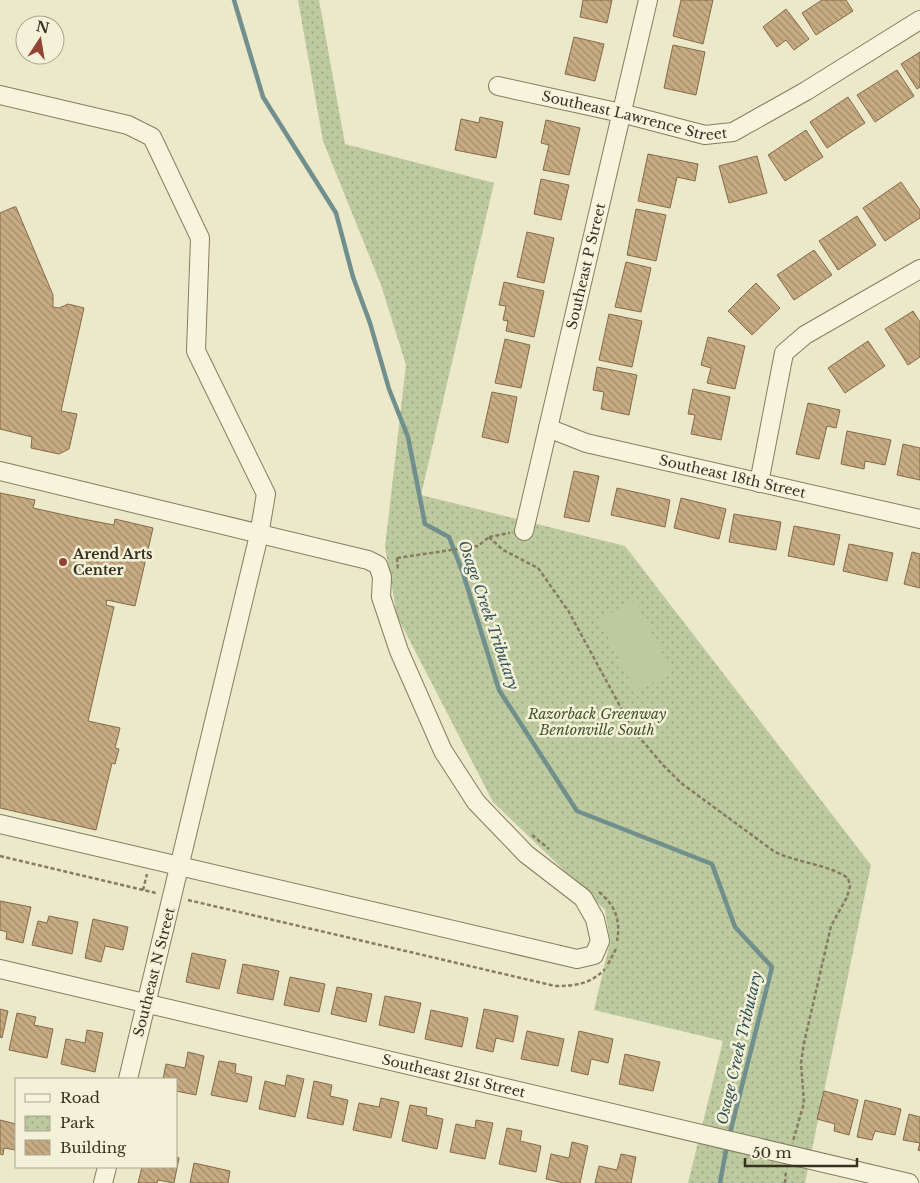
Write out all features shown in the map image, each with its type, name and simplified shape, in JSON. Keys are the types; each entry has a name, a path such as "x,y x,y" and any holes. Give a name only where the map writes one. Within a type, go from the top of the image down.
{"street":[{"name":"Southeast P Street","path":"524,531 648,0"},
{"name":"Southeast Lawrence Street","path":"498,86 621,113 704,135 732,132 806,91 920,20"},
{"name":"Southeast N Street","path":"0,95 128,125 152,137 200,238 196,351 266,494 259,535 128,1078"},
{"path":"759,482 784,353 804,335 920,269"},
{"name":"Southeast 18th Street","path":"548,428 586,443 920,519"},
{"path":"0,471 368,560 378,565 382,577 381,597 399,651 443,751 476,802 526,854 583,898 595,918 600,941 594,955 577,959 0,824"},
{"name":"Southeast 21st Street","path":"0,969 909,1183"},
{"path":"103,1183 107,1168"}],"path":[{"path":"398,576 397,558 469,548 478,546 489,537 524,531"},
{"path":"489,537 503,550 538,568 568,612 633,730 681,783 775,852 788,858 840,872 848,878 850,886 847,897 831,926 804,1042 801,1063 804,1103 792,1143"},
{"path":"530,832 550,850"},
{"path":"0,856 161,894"},
{"path":"143,890 148,870"},
{"path":"184,899 554,986 576,986 597,977 610,962 619,933 617,914 610,902 598,891"},
{"path":"785,1183 786,1171"}],"green space":[{"name":"Razorback Greenway Bentonville South","path":"298,0 319,0 345,144 494,183 421,495 625,546 871,865 805,1183 688,1183 723,1041 594,1010 610,942 605,910 493,802 397,616 385,547 406,365 381,285 323,141"},
{"path":"635,601 672,672 636,691 599,620"}],"building":[{"path":"583,0 612,0 607,23 580,17"},
{"path":"681,0 713,0 703,44 673,36"},
{"path":"822,0 846,0 853,11 816,35 802,13"},
{"path":"786,9 809,39 794,50 786,40 777,47 763,27"},
{"path":"574,37 604,44 595,81 565,74"},
{"path":"673,45 705,52 696,95 664,88"},
{"path":"920,52 920,87 917,89 901,64"},
{"path":"897,70 914,96 875,122 857,95"},
{"path":"848,97 865,123 827,148 810,122"},
{"path":"480,117 503,122 496,158 455,150 461,119 479,123"},
{"path":"546,120 580,128 569,175 543,170 549,145 541,143"},
{"path":"806,130 823,157 785,181 768,155"},
{"path":"648,154 698,164 695,181 677,177 670,208 638,201"},
{"path":"757,156 767,193 729,203 719,166"},
{"path":"541,179 569,185 561,220 534,214"},
{"path":"901,182 920,210 920,218 885,241 863,208"},
{"path":"16,207 53,295 53,307 59,308 68,304 84,308 61,411 77,414 69,449 59,454 31,448 32,437 0,429 0,213"},
{"path":"636,209 666,215 656,261 627,255"},
{"path":"857,216 876,245 838,270 819,241"},
{"path":"527,232 554,238 544,283 517,277"},
{"path":"814,250 832,275 794,300 777,275"},
{"path":"626,262 651,268 641,312 615,307"},
{"path":"504,282 544,291 534,337 506,331 508,321 503,320 506,306 499,305"},
{"path":"756,283 780,308 752,335 728,311"},
{"path":"913,311 920,322 920,357 908,365 885,329"},
{"path":"609,314 642,321 632,367 599,360"},
{"path":"708,337 745,346 735,389 707,383 711,368 701,365"},
{"path":"505,339 530,345 521,388 495,383"},
{"path":"868,341 885,366 845,393 828,368"},
{"path":"597,367 637,375 629,415 601,409 604,392 593,390"},
{"path":"693,389 730,397 721,440 691,434 695,415 688,414"},
{"path":"492,392 517,397 508,443 482,437"},
{"path":"808,403 840,410 836,428 827,426 819,459 796,454"},
{"path":"847,431 891,440 885,465 865,461 864,469 841,464"},
{"path":"903,444 920,448 920,480 897,475"},
{"path":"574,471 599,476 589,522 564,517"},
{"path":"617,488 670,500 665,527 611,515"},
{"path":"0,493 35,500 33,508 114,525 115,519 153,528 135,606 107,600 106,605 114,607 88,721 120,728 115,748 119,749 115,764 112,763 96,830 0,808"},
{"path":"681,498 726,509 719,539 674,528"},
{"path":"734,514 781,522 776,550 729,542"},
{"path":"794,526 840,535 834,565 788,556"},
{"path":"849,544 893,553 887,581 843,571"},
{"path":"912,552 920,554 920,588 904,584"},
{"path":"0,901 31,907 23,943 6,939 7,932 0,930"},
{"path":"49,916 78,922 72,954 32,945 38,921 47,923"},
{"path":"93,919 128,927 123,950 105,946 101,962 85,958"},
{"path":"192,953 226,960 219,989 186,982"},
{"path":"243,964 279,971 273,1000 237,993"},
{"path":"290,977 325,984 319,1012 284,1005"},
{"path":"337,987 372,994 366,1022 331,1014"},
{"path":"385,996 421,1003 414,1033 379,1025"},
{"path":"0,1009 8,1011 2,1038 0,1037"},
{"path":"484,1009 518,1016 513,1042 496,1038 493,1052 476,1048"},
{"path":"431,1010 468,1018 462,1047 425,1039"},
{"path":"17,1013 36,1017 34,1025 53,1029 47,1058 9,1050"},
{"path":"87,1030 103,1033 95,1072 61,1064 66,1039 85,1043"},
{"path":"527,1031 564,1039 558,1066 521,1059"},
{"path":"579,1031 613,1039 608,1063 591,1059 588,1075 571,1071"},
{"path":"188,1052 204,1056 196,1095 178,1091 178,1078 163,1078 166,1064 185,1068"},
{"path":"625,1054 660,1062 653,1091 619,1084"},
{"path":"219,1061 236,1064 235,1073 252,1077 247,1102 211,1095"},
{"path":"287,1075 304,1079 295,1117 259,1109 265,1081 285,1086"},
{"path":"314,1081 332,1085 330,1096 348,1100 343,1125 307,1118"},
{"path":"824,1091 858,1100 849,1135 834,1131 835,1124 817,1119"},
{"path":"381,1098 399,1102 391,1138 353,1130 359,1103 379,1107"},
{"path":"865,1100 901,1109 895,1135 875,1131 872,1140 857,1137"},
{"path":"410,1105 427,1108 426,1115 443,1119 437,1149 402,1141"},
{"path":"909,1114 920,1117 920,1143 903,1140"},
{"path":"0,1120 15,1124 15,1150 4,1148 3,1155 0,1154"},
{"path":"476,1120 493,1123 485,1159 450,1152 456,1124 475,1128"},
{"path":"507,1128 522,1131 520,1141 541,1146 536,1172 499,1164"},
{"path":"572,1142 588,1146 580,1183 564,1183 546,1179 551,1154 569,1158"},
{"path":"621,1154 636,1157 631,1183 595,1183 599,1166 617,1170"},
{"path":"194,1163 230,1171 228,1183 190,1183"},
{"path":"142,1168 177,1168 174,1183 158,1180 157,1183 138,1183"}],"waterway":[{"name":"Osage Creek Tributary","path":"234,0 263,97 336,213 353,277 370,323 389,389 408,437 425,524 449,537 463,573 499,690 577,811 712,864 735,927 772,967 729,1137"},
{"name":"Osage Creek Tributary","path":"720,1183 727,1145"}],"place":[{"name":"Arend Arts Center","path":"63,562"}]}
